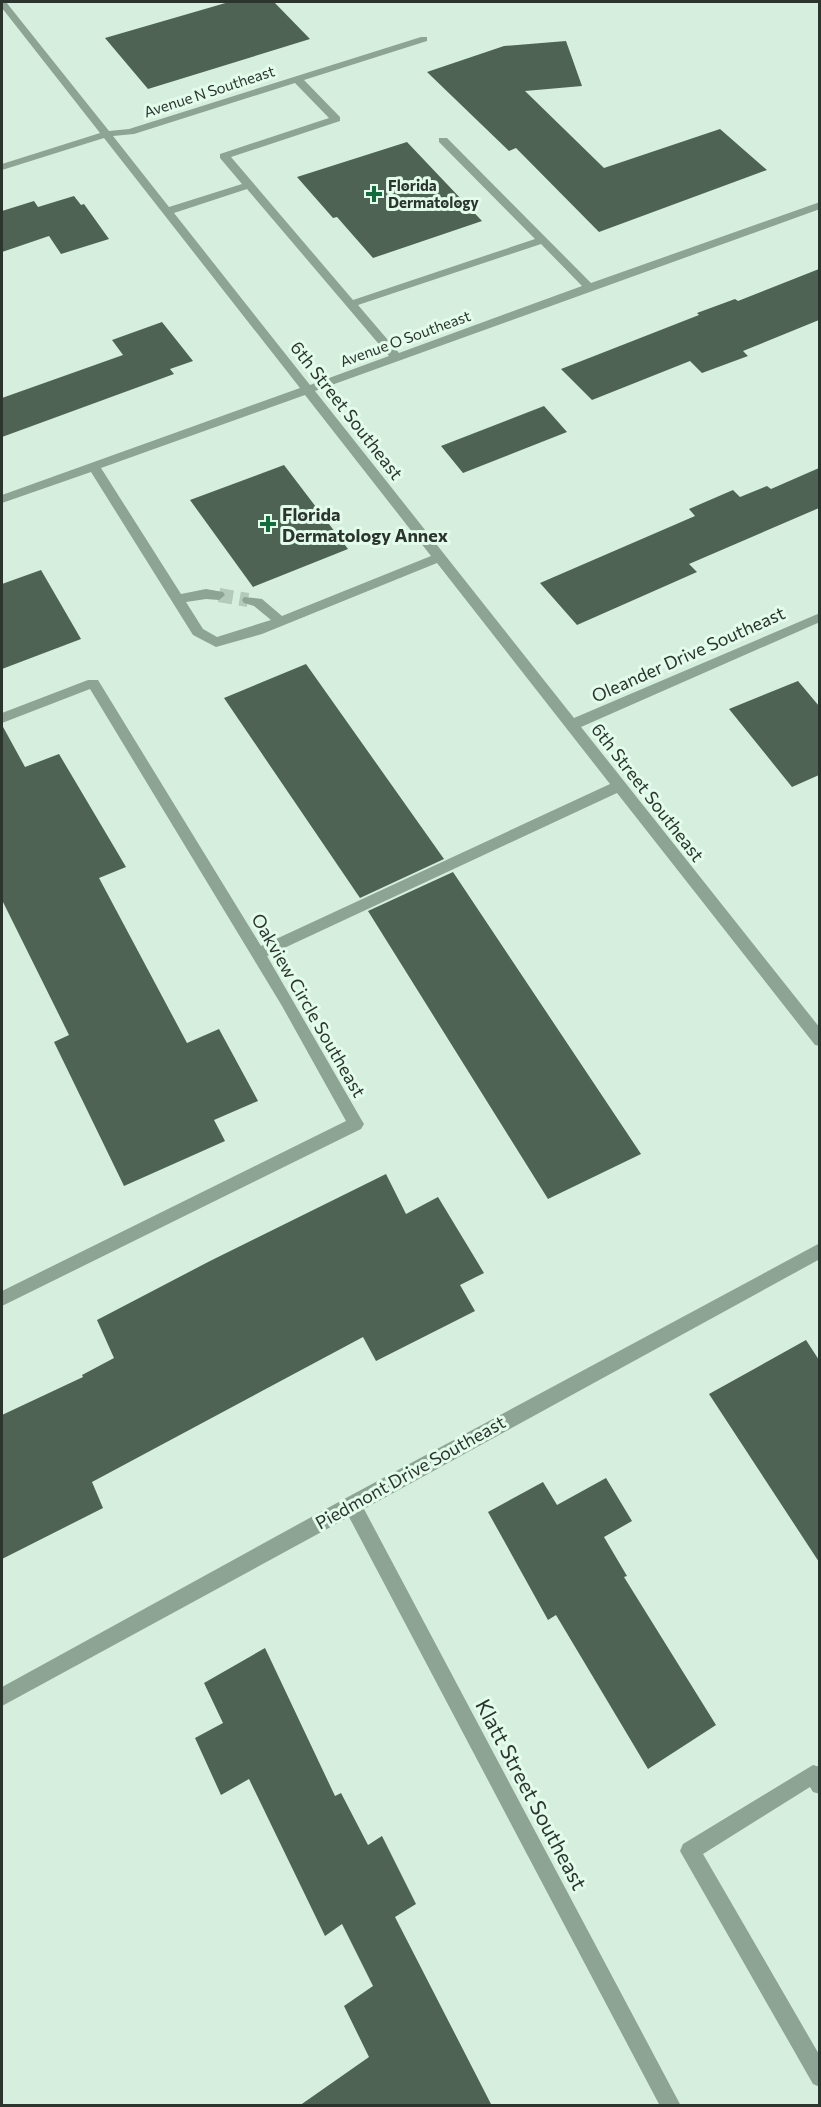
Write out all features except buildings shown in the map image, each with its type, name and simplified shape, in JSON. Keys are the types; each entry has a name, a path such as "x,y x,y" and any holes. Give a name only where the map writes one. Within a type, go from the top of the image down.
{"street":[{"name":"6th Street Southeast","path":"2,2 621,785 819,1040"},
{"name":"Avenue N Southeast","path":"2,166 107,134 130,132 424,39"},
{"path":"297,79 336,120 224,156 396,357"},
{"path":"442,140 589,287"},
{"path":"168,211 249,185"},
{"name":"Avenue O Southeast","path":"2,499 309,391 396,357 819,205"},
{"path":"351,304 543,240"},
{"path":"94,467 198,632 216,642 257,631 440,557"},
{"path":"178,599 206,594 219,595"},
{"path":"248,600 258,602 280,621"},
{"name":"Oleander Drive Southeast","path":"572,725 819,617"},
{"name":"Oakview Circle Southeast","path":"2,718 93,683 258,954 356,1124 2,1299"},
{"path":"258,954 621,785"},
{"name":"Piedmont Drive Southeast","path":"2,1697 819,1250"},
{"name":"Klatt Street Southeast","path":"352,1504 671,2106"},
{"path":"819,1785 813,1774 690,1851 819,2077"}],"tunnel":[{"path":"219,595 248,600"}],"place":[{"name":"Florida Dermatology","path":"374,194"},
{"name":"Florida Dermatology Annex","path":"268,524"}]}
